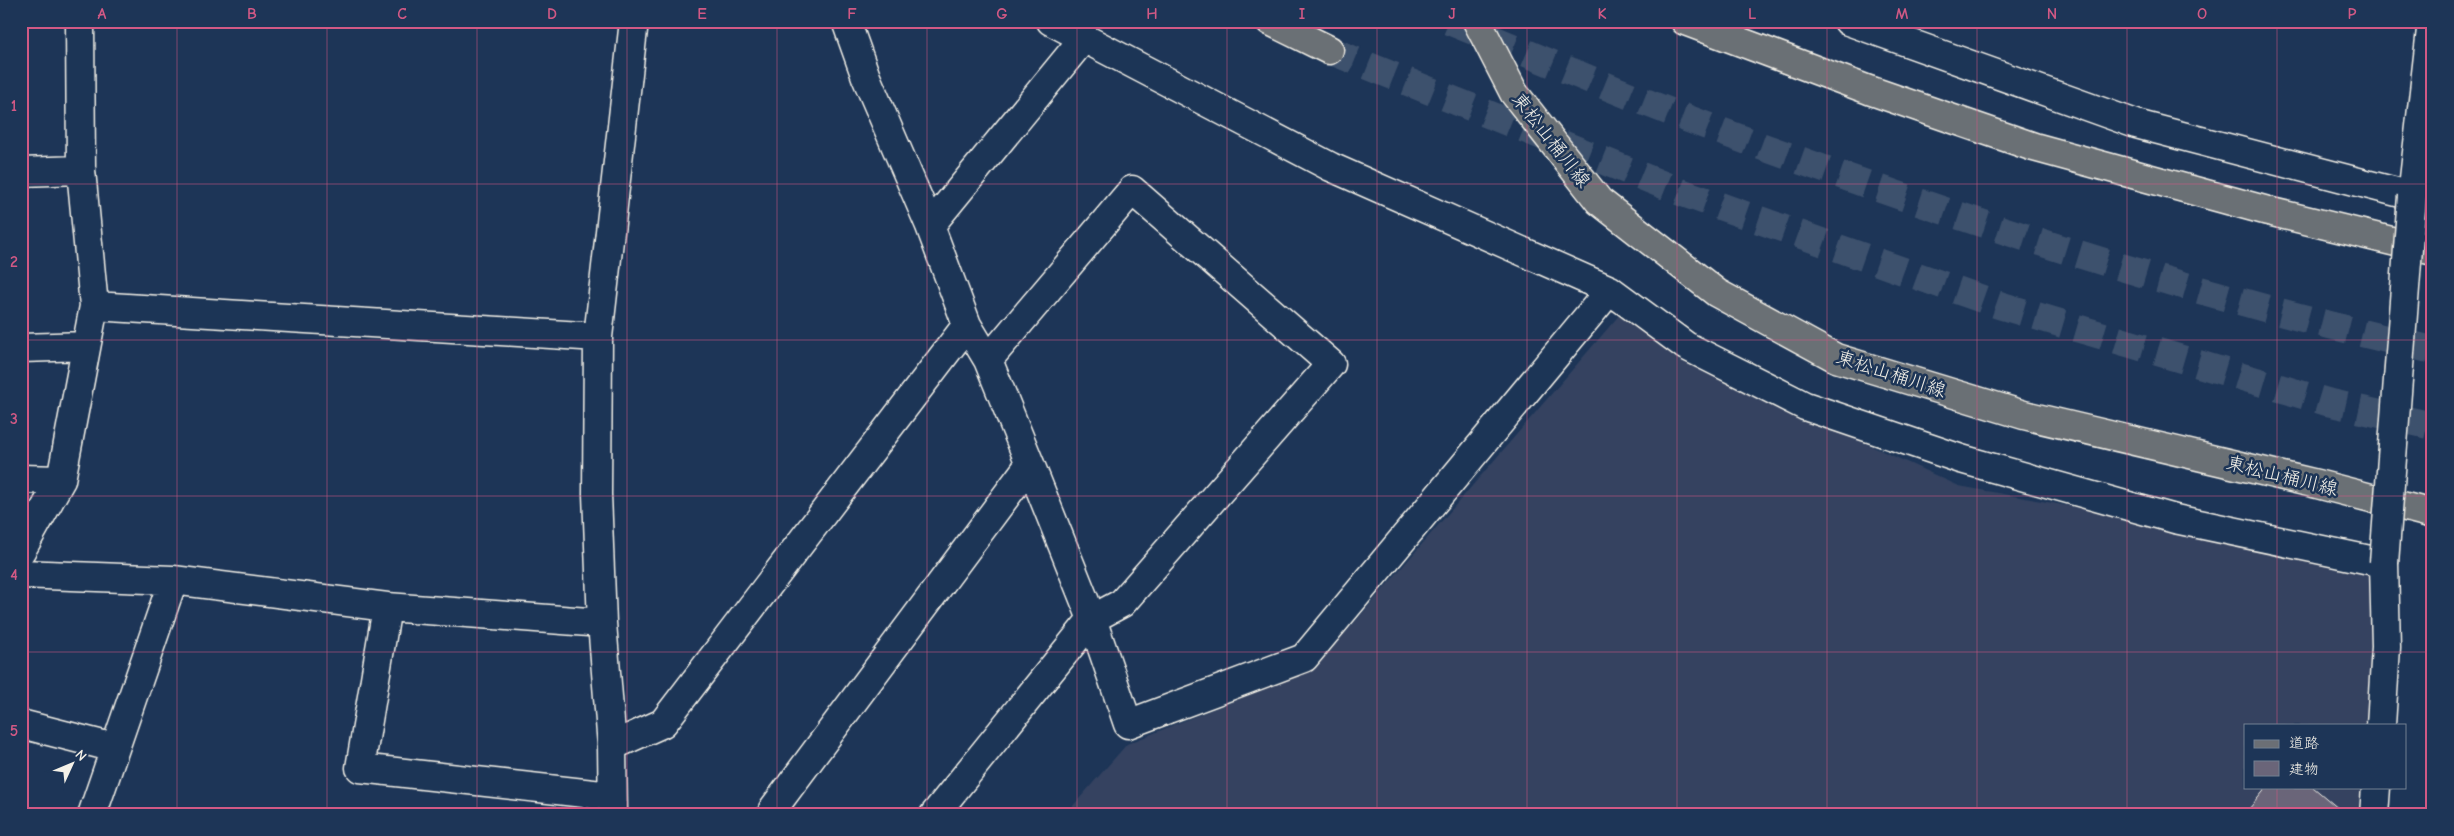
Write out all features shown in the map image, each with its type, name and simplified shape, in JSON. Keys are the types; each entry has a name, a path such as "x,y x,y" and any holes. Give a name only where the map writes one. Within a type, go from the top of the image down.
{"main road":[{"path":"1270,21 1329,50"},
{"name":"東松山桶川線","path":"1476,21 1514,93 1599,201 1716,293 1836,358 2024,415 2317,484 2433,514"},
{"path":"1685,21 1869,90 2034,147 2268,211 2433,251"}],"street":[{"path":"21,550 61,480 94,306 81,170 80,21"},
{"path":"387,607 360,768 612,805 612,746 602,623 597,494 598,337 634,21"},
{"path":"846,21 866,77 930,226 967,325 988,360 1030,464 1092,619 1128,724 1304,658 1610,290"},
{"path":"1051,21 1331,167 1610,290 1686,346 1805,406 1961,459 2165,516 2384,563"},
{"path":"1848,21 2136,124 2412,196"},
{"path":"2381,724 2386,647 2384,563 2412,196 2432,21"},
{"path":"930,226 1084,38"},
{"path":"21,172 81,170"},
{"path":"934,815 1092,619 1122,603 1331,364 1132,190 988,360"},
{"path":"94,306 598,337"},
{"path":"612,746 663,722 967,325"},
{"path":"21,348 86,346"},
{"path":"780,815 773,809 1030,464"},
{"path":"21,479 61,480"},
{"path":"21,574 173,580 387,607 602,623"},
{"path":"92,815 173,580"},
{"path":"21,724 115,748"},
{"path":"2374,815 2376,788"}],"shaded area":[{"path":"1628,305 1755,393 1959,486 2384,563 2367,724 2244,724 2244,788 2361,788 2358,815 1065,815 1127,744 1316,667"}],"building":[{"path":"2266,788 2314,788 2346,815 2244,815"}],"tunnel":[{"path":"1449,21 1682,116 1892,193 1981,223 2160,279 2342,328 2433,350"},
{"path":"1329,50 1686,194 1999,305 2327,402 2433,426"}]}
